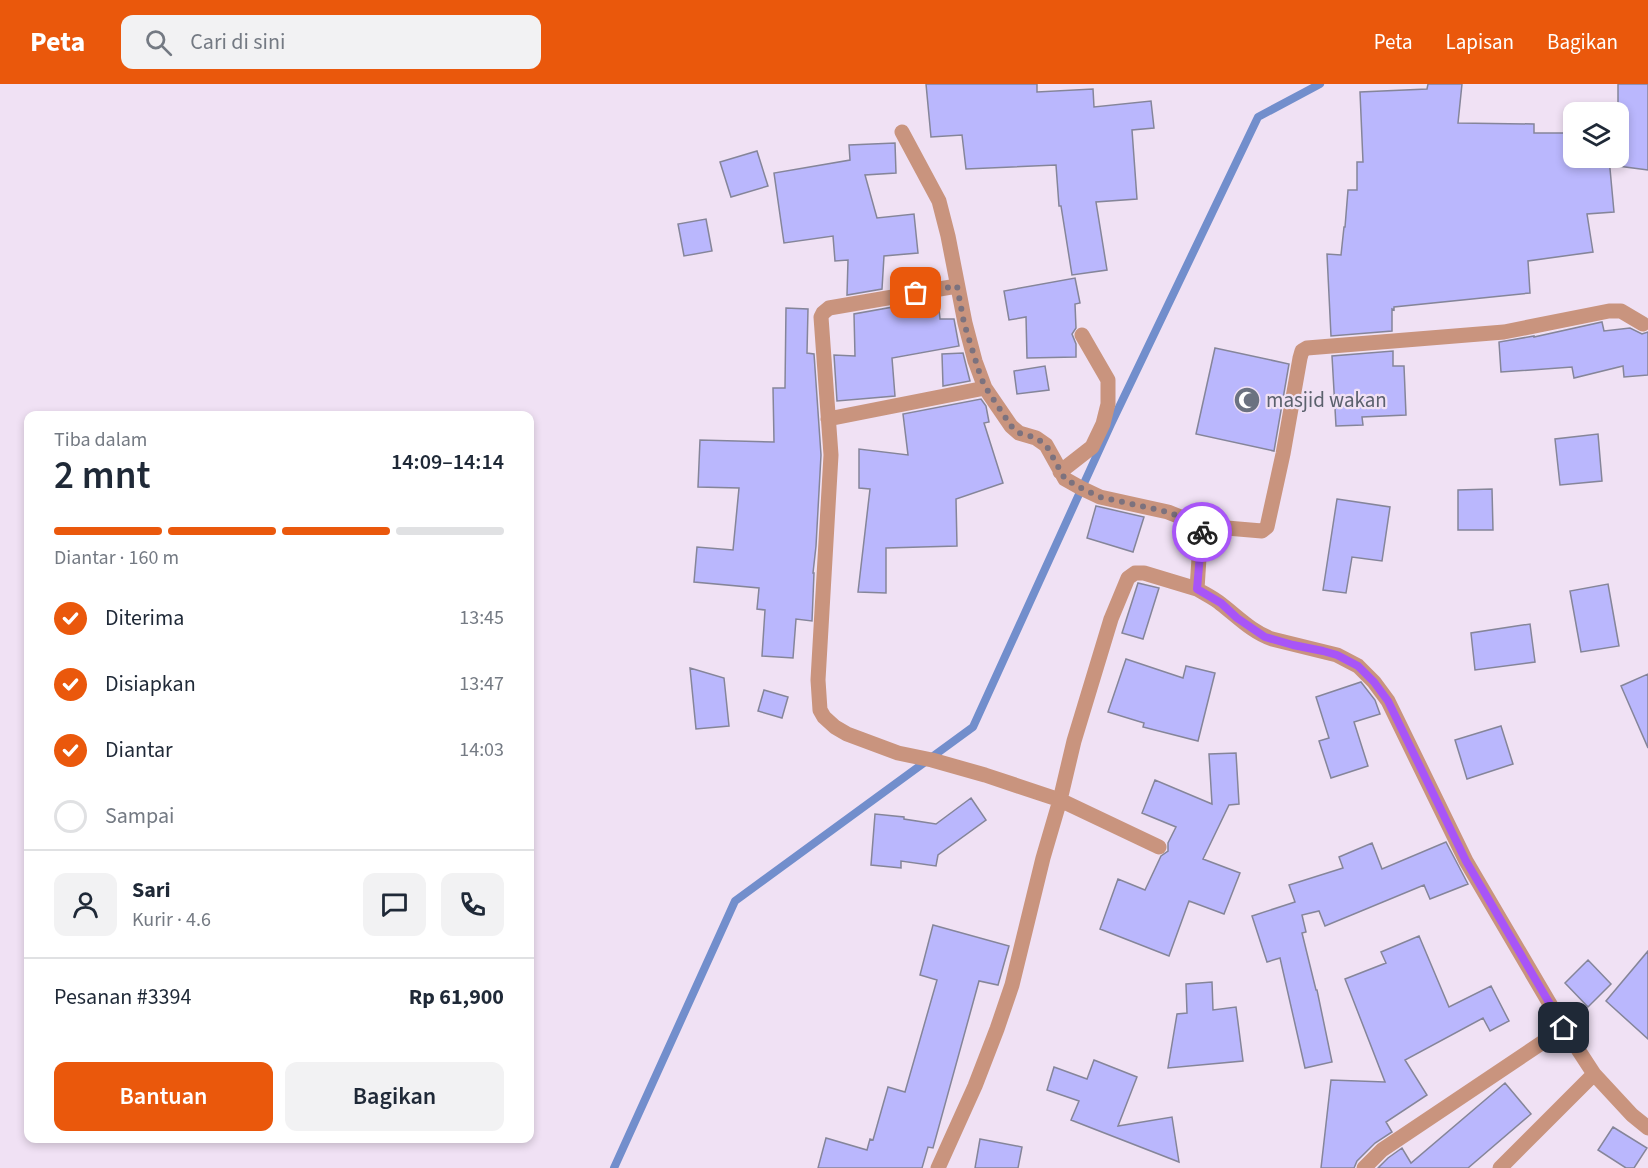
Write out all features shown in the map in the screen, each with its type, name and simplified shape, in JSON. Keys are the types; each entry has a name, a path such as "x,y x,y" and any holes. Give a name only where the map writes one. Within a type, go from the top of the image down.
{"street":[{"path":"902,132 939,201 972,352 986,388 1011,426 1019,433 1036,438 1046,445 1062,475 1100,497 1168,512 1203,526 1262,531 1267,527 1300,357 1302,351 1307,348 1504,332 1608,311 1621,311 1643,324"},
{"path":"957,286 830,308 823,313 831,455 818,680 820,710 830,722 847,734 898,753 986,775 1060,800 1159,847"},
{"path":"1062,475 1092,447 1103,424 1108,404 1108,380 1082,336"},
{"path":"828,419 986,388"},
{"path":"1197,589 1203,526"},
{"path":"938,1168 998,1029 1012,985 1074,741 1111,619 1128,578 1135,573 1144,573 1197,589 1221,603 1237,618 1265,637 1337,655 1358,666 1374,682 1388,701 1466,861 1564,1028 1594,1074 1632,1115 1648,1128"},
{"path":"1364,1168 1382,1150 1564,1028"},
{"path":"1500,1168 1594,1074"}],"building":[{"path":"926,84 1037,84 1037,92 1093,89 1094,107 1151,101 1154,128 1132,130 1137,199 1096,202 1107,270 1072,275 1061,206 1059,206 1056,165 966,169 962,135 931,137"},
{"path":"1428,84 1462,84 1458,123 1534,124 1534,133 1563,133 1563,168 1610,168 1614,212 1587,214 1593,252 1528,261 1530,293 1394,307 1394,310 1392,309 1392,331 1331,336 1327,254 1341,255 1348,190 1357,190 1357,162 1363,162 1360,92 1427,89"},
{"path":"1618,84 1648,84 1648,170 1629,167 1629,102 1618,102"},
{"path":"895,143 896,173 865,175 877,218 914,214 918,253 884,256 882,289 847,295 848,260 835,261 833,236 784,243 774,173 850,160 849,145"},
{"path":"757,151 768,186 731,197 720,162"},
{"path":"706,219 712,251 684,256 678,224"},
{"path":"1075,278 1080,303 1075,304 1076,328 1072,334 1076,344 1076,357 1027,358 1026,317 1009,320 1004,291"},
{"path":"938,299 940,319 954,319 959,346 892,358 895,396 837,401 834,355 855,356 854,314"},
{"path":"786,308 808,309 807,353 814,354 821,455 812,621 796,619 793,658 762,656 765,610 757,609 759,588 694,582 697,547 733,550 739,488 698,487 700,440 774,442 773,388 785,388"},
{"path":"1602,322 1604,331 1630,328 1642,334 1648,332 1648,375 1624,377 1623,366 1574,378 1572,367 1501,372 1499,342"},
{"name":"masjid wakan","path":"1215,348 1289,364 1274,451 1196,434"},
{"path":"1393,351 1393,366 1404,366 1406,415 1362,417 1363,425 1336,426 1332,356"},
{"path":"963,353 970,381 943,386 942,354"},
{"path":"1045,366 1049,390 1017,394 1014,371"},
{"path":"981,399 986,406 989,422 984,423 1003,483 956,499 957,546 886,548 886,593 858,592 870,489 859,488 859,449 908,455 903,414"},
{"path":"1598,434 1602,481 1560,485 1555,439"},
{"path":"1492,489 1493,530 1458,530 1458,490"},
{"path":"1337,499 1390,507 1382,561 1352,557 1346,593 1323,590"},
{"path":"1096,506 1144,517 1133,552 1087,538"},
{"path":"1138,583 1159,588 1143,639 1122,633"},
{"path":"1608,584 1619,646 1581,652 1570,591"},
{"path":"1530,624 1535,662 1475,670 1471,633"},
{"path":"1126,659 1183,678 1186,666 1215,673 1198,741 1143,727 1144,723 1108,712"},
{"path":"690,668 724,678 729,726 696,729"},
{"path":"1648,674 1648,748 1621,686"},
{"path":"1361,682 1375,700 1380,714 1354,722 1368,766 1331,778 1319,741 1329,738 1316,697"},
{"path":"764,690 788,697 782,718 758,711"},
{"path":"1501,726 1513,764 1467,779 1455,740"},
{"path":"1236,753 1239,804 1229,805 1203,859 1240,873 1224,914 1189,901 1169,956 1100,929 1118,879 1145,890 1161,856 1168,851 1168,843 1176,827 1142,813 1155,780 1212,804 1209,754"},
{"path":"971,798 986,820 938,855 936,866 901,861 901,868 871,865 875,814 936,824"},
{"path":"1446,842 1468,884 1430,899 1424,885 1325,926 1319,911 1302,915 1306,932 1302,933 1332,1062 1305,1068 1280,958 1267,962 1252,916 1295,902 1289,885 1343,868 1339,857 1372,843 1382,869"},
{"path":"933,925 1009,946 998,985 979,981 933,1148 928,1147 922,1168 818,1168 826,1138 867,1150 870,1139 873,1140 888,1087 905,1092 937,980 920,975"},
{"path":"1419,936 1449,1007 1491,986 1509,1021 1490,1031 1483,1018 1405,1060 1427,1095 1386,1122 1392,1132 1375,1143 1357,1161 1354,1168 1321,1168 1331,1080 1385,1082 1345,979 1386,963 1381,952"},
{"path":"1648,951 1648,1039 1606,1001"},
{"path":"1588,960 1611,984 1588,1007 1565,983"},
{"path":"1212,982 1213,1010 1236,1007 1243,1061 1168,1068 1177,1014 1187,1013 1186,984"},
{"path":"1094,1060 1137,1077 1118,1126 1172,1117 1179,1162 1071,1120 1079,1101 1047,1090 1054,1067 1087,1079"},
{"path":"1505,1083 1531,1114 1468,1168 1378,1168 1402,1148 1411,1163"},
{"path":"1613,1127 1647,1148 1634,1168 1626,1168 1598,1150"},
{"path":"980,1139 1022,1147 1018,1168 975,1168"}],"waterway":[{"path":"614,1168 735,901 973,727 1111,424 1258,117 1320,84"}],"way so far":[{"path":"916,293 957,286 964,323 986,388 1011,426 1019,433 1036,438 1046,445 1065,479 1100,497 1168,512 1203,526 1202,532"}],"place":[{"name":"masjid wakan","path":"1247,400"}],"route":[{"path":"1202,532 1197,589 1221,603 1237,618 1265,637 1337,655 1358,666 1388,701 1466,861 1564,1028"}]}
